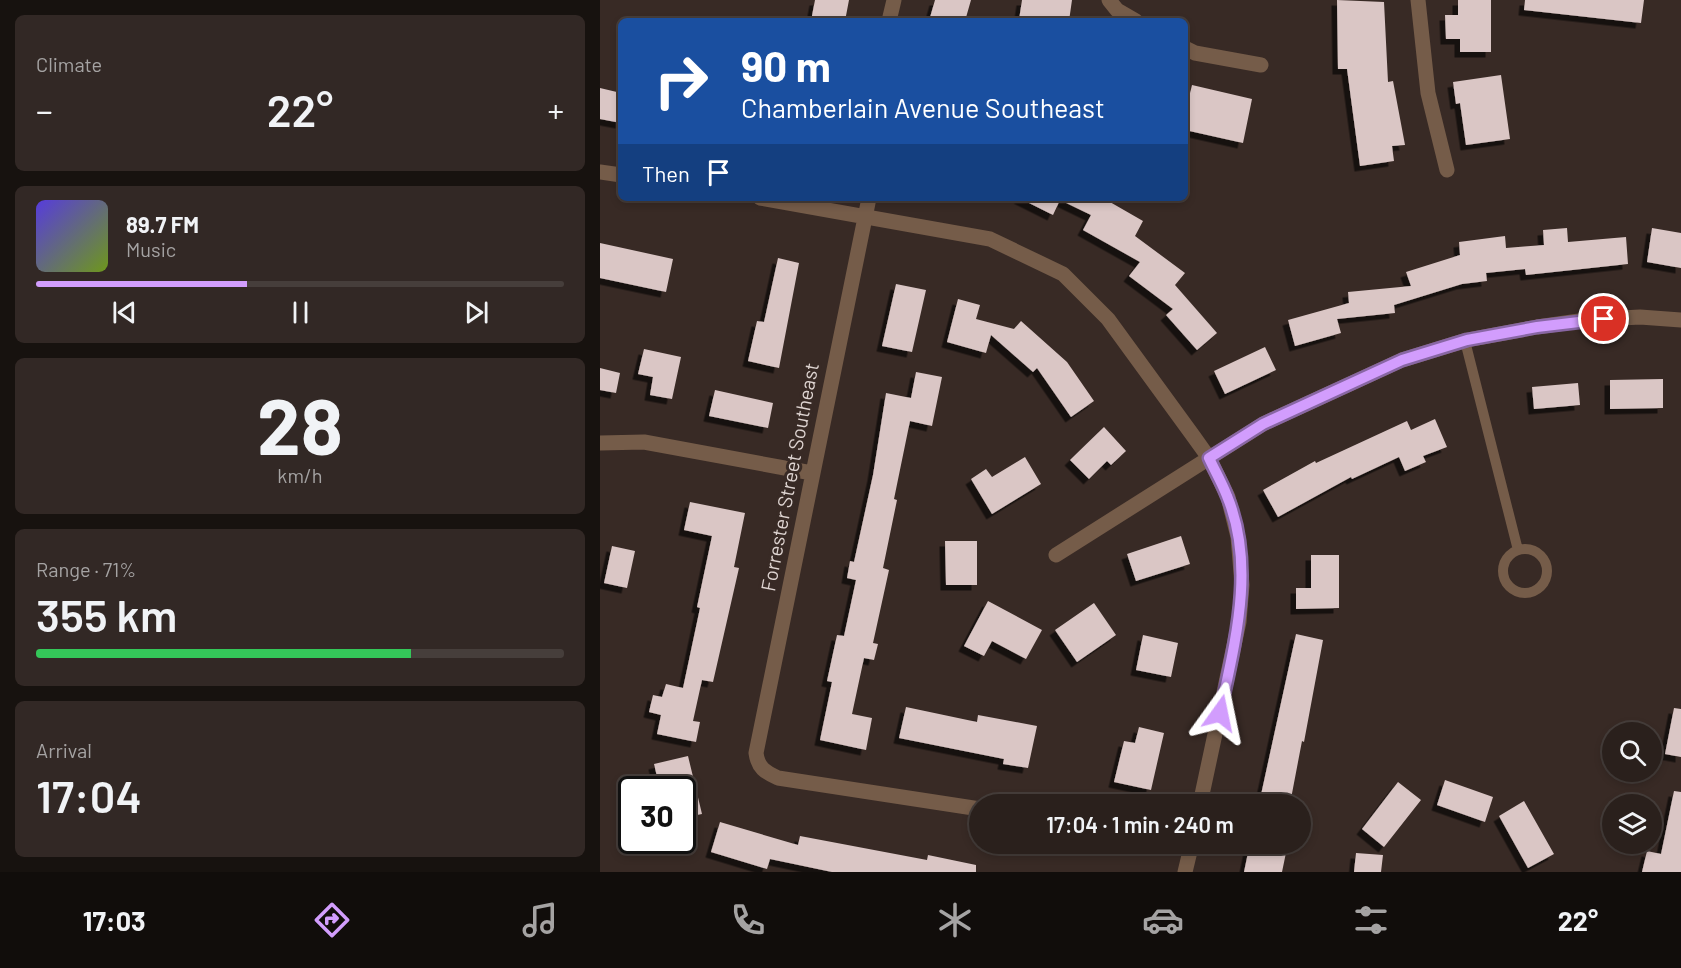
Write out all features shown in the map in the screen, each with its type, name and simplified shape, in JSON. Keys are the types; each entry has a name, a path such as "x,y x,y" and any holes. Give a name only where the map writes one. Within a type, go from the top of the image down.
{"street":[{"path":"890,18 894,0"},
{"path":"1109,0 1117,10 1131,18"},
{"path":"1418,0 1428,93 1447,170"},
{"path":"1188,50 1195,53 1261,65"},
{"path":"600,172 618,175"},
{"path":"779,201 990,239 1063,274 1108,319 1209,458 1228,497 1238,537 1242,585 1239,622 1202,794"},
{"name":"Forrester Street Southeast","path":"868,201 756,753 758,765 766,773 778,778 969,807"},
{"path":"1056,555 1263,424 1391,365 1465,341 1586,320 1640,317 1681,320"},
{"path":"600,443 644,442 812,473"},
{"path":"1185,872 1189,854"}],"lane":[{"path":"1465,341 1518,550"},
{"path":"1518,550 1532,550 1546,565 1547,573 1542,586 1529,593 1515,591 1505,580 1503,573 1506,559 1518,550"}],"building":[{"path":"815,0 849,0 846,18 812,18"},
{"path":"935,0 971,0 966,18 930,18"},
{"path":"1022,0 1072,0 1069,18 1019,18"},
{"path":"1337,0 1384,2 1388,82 1393,81 1405,145 1392,146 1394,161 1360,166 1347,69 1338,69"},
{"path":"1458,0 1491,0 1491,52 1460,52 1460,39 1446,39 1445,15 1458,15"},
{"path":"1525,0 1644,0 1641,23 1524,10"},
{"path":"1501,75 1510,139 1466,145 1460,103 1456,104 1453,82"},
{"path":"1192,85 1252,99 1243,143 1188,131 1188,102"},
{"path":"600,88 618,92 618,122 600,119"},
{"path":"1025,201 1060,201 1053,215"},
{"path":"1062,201 1108,201 1143,221 1135,236 1185,273 1175,285 1217,333 1197,350 1166,315 1173,309 1129,276 1140,262 1083,230 1091,215"},
{"path":"1567,228 1568,242 1626,237 1628,264 1526,275 1525,269 1486,273 1487,281 1462,284 1394,305 1395,313 1337,319 1341,333 1295,346 1288,320 1349,303 1348,292 1411,286 1406,272 1460,255 1459,242 1505,236 1506,248 1544,245 1543,230"},
{"path":"1652,228 1681,233 1681,268 1647,262"},
{"path":"600,243 673,259 666,292 600,278"},
{"path":"778,258 799,263 779,368 748,361 757,321 764,322"},
{"path":"896,284 926,290 912,352 882,346"},
{"path":"958,299 980,305 976,319 1014,329 1021,321 1067,362 1094,401 1071,417 1037,368 1033,372 991,335 986,353 947,342"},
{"path":"1265,347 1276,370 1225,394 1214,371"},
{"path":"644,349 681,357 672,399 650,395 653,377 638,374"},
{"path":"600,368 620,373 616,393 600,390"},
{"path":"916,372 942,377 932,426 910,421 894,499 897,500 883,568 889,570 873,643 878,644 874,660 864,658 852,714 872,718 866,750 820,740 832,682 827,681 837,635 844,636 856,580 847,578 850,561 854,562 873,475 886,393 911,398"},
{"path":"1663,379 1663,408 1610,409 1610,380"},
{"path":"1578,383 1580,405 1534,409 1532,387"},
{"path":"715,390 773,403 768,428 709,416"},
{"path":"1435,419 1447,447 1423,456 1426,462 1405,471 1399,457 1352,479 1351,477 1278,517 1263,490 1315,461 1316,463 1407,421 1411,430"},
{"path":"1104,427 1126,451 1111,465 1107,461 1089,479 1070,460"},
{"path":"1025,457 1041,484 992,514 971,479 986,469 992,477"},
{"path":"690,502 745,513 734,567 739,568 713,682 702,680 693,721 700,722 696,742 657,734 661,715 649,712 653,695 662,697 666,684 683,688 700,608 697,607 712,536 684,530"},
{"path":"1181,536 1190,564 1136,581 1127,554"},
{"path":"945,541 977,541 977,585 946,585"},
{"path":"612,546 635,551 627,588 604,583"},
{"path":"1311,555 1339,555 1339,608 1296,609 1296,588 1311,588"},
{"path":"988,601 1042,630 1026,659 992,641 984,656 964,646"},
{"path":"1094,603 1116,635 1077,662 1055,630"},
{"path":"1296,634 1323,640 1292,794 1261,794"},
{"path":"1143,635 1178,643 1171,677 1136,670"},
{"path":"906,707 977,722 978,715 1037,726 1028,768 1003,764 1004,759 899,738"},
{"path":"1674,708 1681,709 1681,757 1665,754"},
{"path":"1139,727 1164,733 1151,790 1114,782 1124,741 1135,743"},
{"path":"688,756 693,776 657,776 654,764"},
{"path":"1445,780 1493,797 1485,822 1437,805"},
{"path":"1398,782 1421,800 1384,847 1362,829"},
{"path":"696,789 702,814 696,815"},
{"path":"1674,791 1681,792 1681,872 1642,872 1646,854 1662,854"},
{"path":"1524,801 1554,854 1528,868 1499,816"},
{"path":"720,822 798,845 800,836 927,860 928,855 976,865 976,872 832,872 770,859 767,869 711,852"},
{"path":"1356,853 1383,855 1381,872 1354,872"},
{"path":"1248,854 1286,854 1282,872 1244,872"}],"route":[{"path":"1220,713 1239,622 1242,585 1238,537 1228,497 1209,458 1263,424 1402,360 1467,340 1537,327 1604,319"}]}
